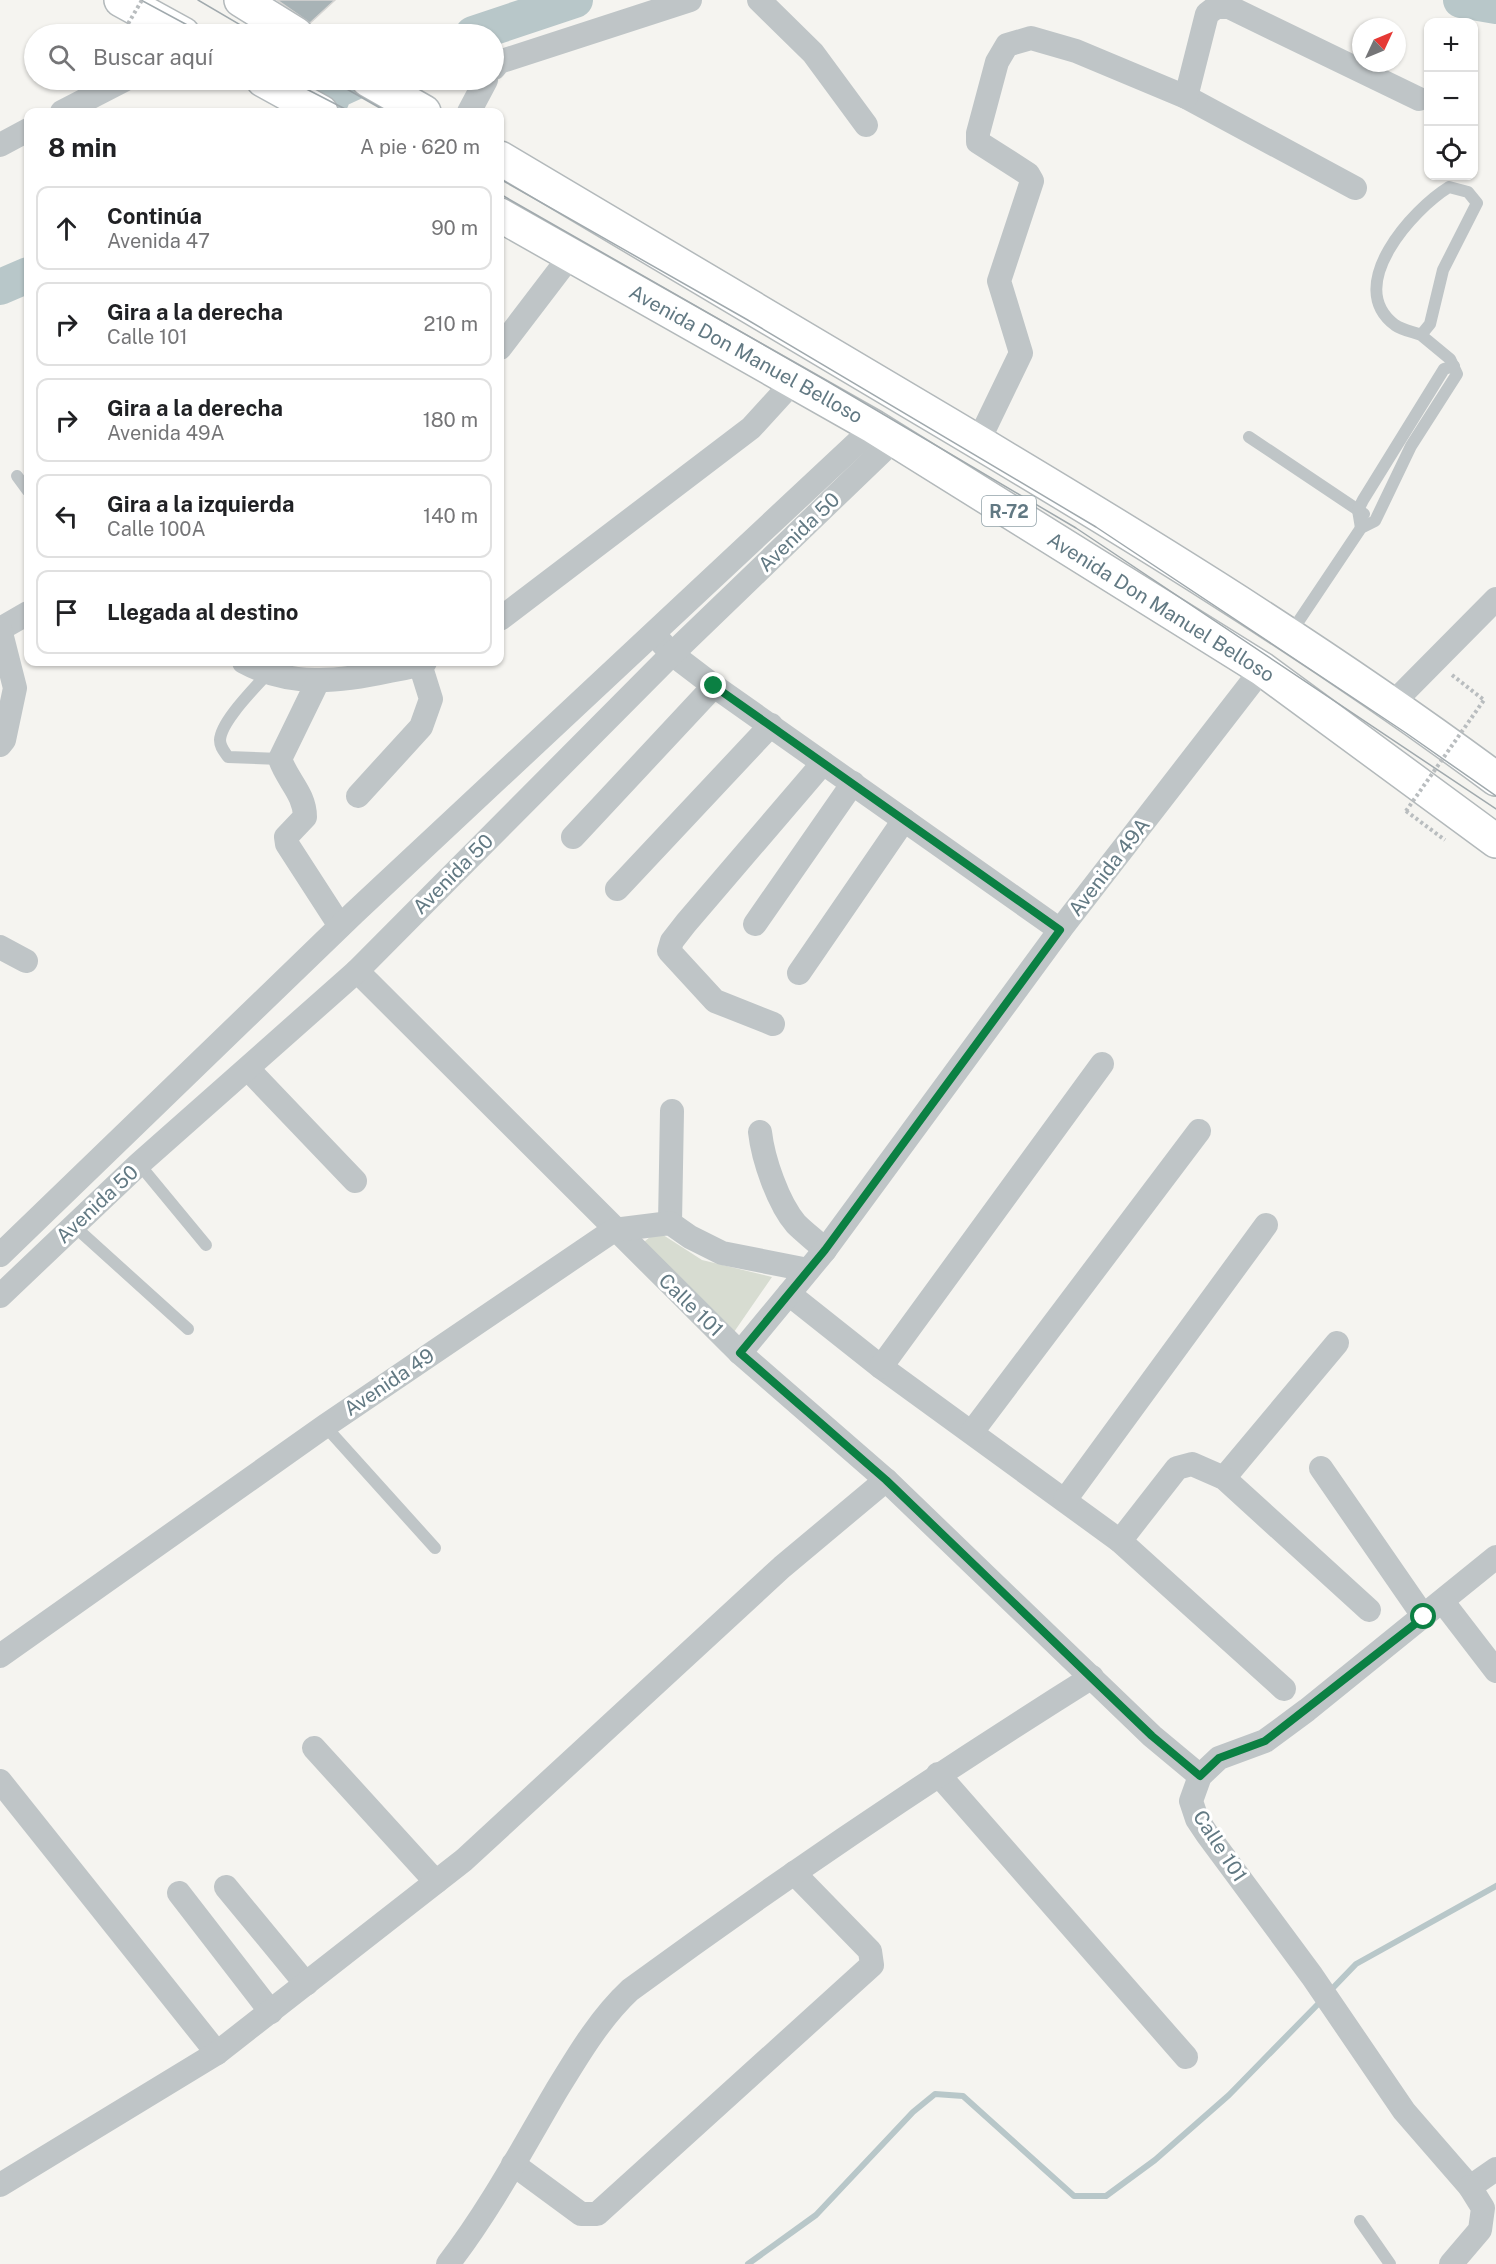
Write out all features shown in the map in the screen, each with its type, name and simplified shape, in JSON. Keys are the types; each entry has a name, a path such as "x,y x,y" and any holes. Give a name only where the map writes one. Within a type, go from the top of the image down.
{"main road":[{"path":"121,0 157,22"},
{"path":"241,0 280,24"},
{"path":"281,90 314,108"},
{"path":"386,90 417,108"},
{"name":"Avenida Don Manuel Belloso","path":"504,160 979,440 1290,634 1393,703 1496,779"},
{"name":"Avenida Don Manuel Belloso","path":"504,216 885,433 1262,669 1496,841"}],"street":[{"path":"504,60 690,0"},
{"path":"759,0 813,53 866,125"},
{"path":"1186,97 1207,14 1216,7 1229,7 1419,99"},
{"path":"979,440 1021,353 999,281 1032,181 1028,174 978,142 978,133 997,62 1006,45 1031,38 1076,51 1186,97 1355,188"},
{"path":"70,108 105,90"},
{"path":"471,108 481,90"},
{"path":"0,146 24,132"},
{"path":"504,343 571,255"},
{"path":"504,616 751,428 794,381"},
{"name":"Avenida 50","path":"0,1255 340,926 653,633 885,433"},
{"name":"Avenida 50","path":"0,1296 139,1164 357,971 672,654 885,433"},
{"path":"1393,703 1496,599"},
{"path":"0,745 4,740 15,688 0,629 24,615"},
{"path":"653,633 672,654 714,686 1060,930"},
{"path":"252,666 267,674 318,681 352,679 409,666"},
{"path":"358,796 421,727 431,699 423,666"},
{"name":"Avenida 49A","path":"740,1353 825,1250 1060,930 1262,669"},
{"path":"318,681 280,759 283,768 304,800 305,811 305,817 286,837 287,844 340,926"},
{"path":"573,837 714,686"},
{"path":"617,889 771,725"},
{"path":"773,1024 715,1001 669,951 672,941 686,923 823,763"},
{"path":"755,924 853,783"},
{"path":"799,973 904,820"},
{"path":"0,947 26,961"},
{"name":"Calle 101","path":"357,971 614,1230 740,1353 886,1480 1172,1754 1200,1776 1191,1801 1197,1819 1312,1976 1404,2111 1470,2187 1483,2208 1480,2230 1451,2264"},
{"path":"881,1367 1102,1064"},
{"path":"248,1069 356,1181"},
{"path":"672,1111 670,1223 690,1237 722,1253 808,1270"},
{"path":"972,1432 1199,1131"},
{"path":"760,1132 764,1162 789,1213 795,1223 825,1250"},
{"name":"Avenida 49","path":"0,1656 325,1426 614,1230 670,1223"},
{"path":"1065,1500 1266,1225"},
{"path":"789,1294 881,1367 1120,1541 1284,1689"},
{"path":"1224,1478 1337,1343"},
{"path":"1120,1541 1177,1468 1192,1464 1224,1478 1369,1610"},
{"path":"1321,1468 1424,1617"},
{"path":"0,2185 217,2053 464,1860 782,1567 886,1480"},
{"path":"1200,1776 1219,1758 1265,1741 1443,1602 1496,1557"},
{"path":"1443,1602 1496,1671"},
{"path":"448,2264 471,2235 577,2057 616,2002 794,1873 938,1774 1092,1677"},
{"path":"314,1748 436,1882"},
{"path":"938,1774 1186,2057"},
{"path":"0,1781 217,2053"},
{"path":"513,2164 581,2214 597,2214 872,1965 870,1951 794,1873"},
{"path":"226,1887 306,1984"},
{"path":"179,1893 271,2012"},
{"path":"1470,2187 1496,2169"}],"lane":[{"path":"1290,634 1361,528 1375,521 1406,443 1444,369 1454,366 1421,335 1395,325 1380,307 1375,285 1389,246 1431,199 1449,187 1468,192 1477,203 1443,270 1430,324 1421,335"},
{"path":"1249,437 1375,521"},
{"path":"1361,528 1359,510 1406,443"},
{"path":"17,476 24,485"},
{"path":"267,674 230,719 220,738 222,749 228,757 280,759"},
{"path":"139,1164 206,1245"},
{"path":"74,1226 188,1329"},
{"path":"325,1426 435,1548"},
{"path":"1360,2221 1390,2264"}],"path":[{"path":"1434,661 1484,700 1406,811 1445,840"}],"shaded area":[{"path":"657,1231 702,1260 772,1277 734,1332 644,1242"}],"building":[{"path":"277,0 335,0 310,23"}],"waterway":[{"path":"503,24 575,0"},
{"path":"1461,0 1496,6"},
{"path":"328,108 337,90"},
{"path":"0,287 24,277"},
{"path":"1329,1992 1356,1964 1496,1886"},
{"path":"748,2264 816,2215 913,2112 935,2094 963,2096 1074,2196 1106,2196 1155,2160 1229,2095 1322,2000"}],"tram line":[{"path":"141,0 185,24"},
{"path":"198,0 239,24"},
{"path":"308,90 343,108"},
{"path":"348,90 380,108"},
{"path":"504,181 746,319 1096,527 1406,733 1496,796"},
{"path":"504,196 827,381 1076,528 1496,809"}],"route":[{"path":"714,686 1060,930 825,1250 740,1353 886,1480 1152,1736 1200,1776 1219,1758 1265,1741 1424,1617"}]}
